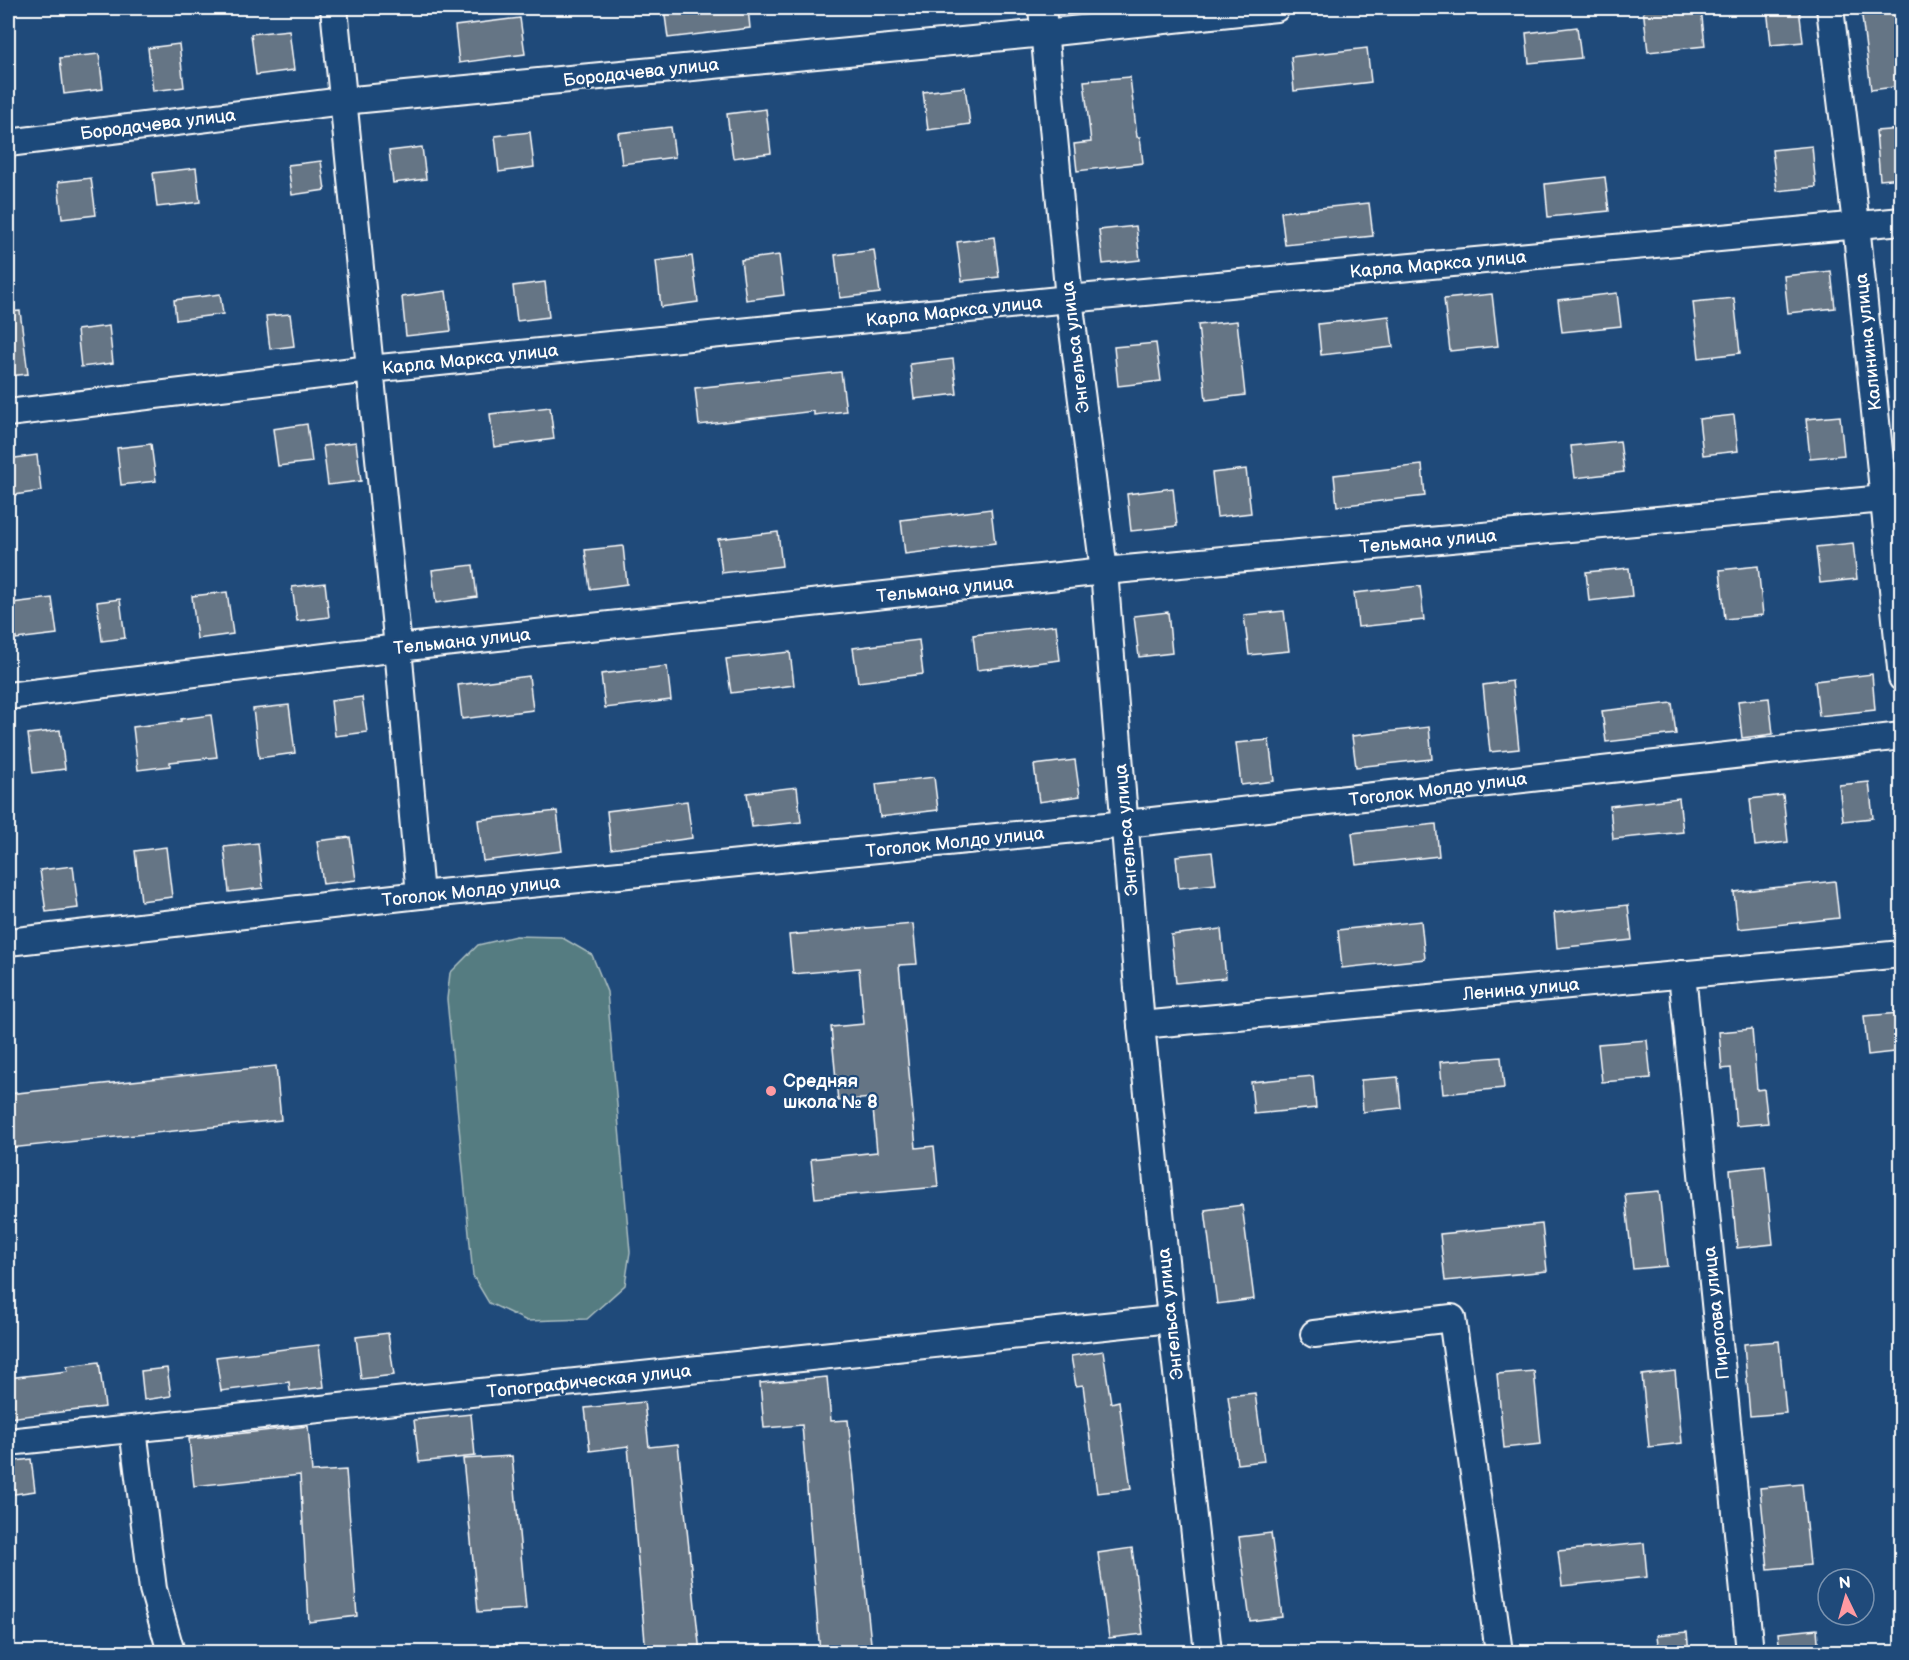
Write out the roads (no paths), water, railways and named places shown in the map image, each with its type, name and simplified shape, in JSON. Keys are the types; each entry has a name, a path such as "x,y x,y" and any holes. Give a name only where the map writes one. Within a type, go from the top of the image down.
{"street":[{"path":"334,8 398,648 420,895"},
{"name":"Энгельса улица","path":"1042,8 1069,299 1104,572 1141,1025 1208,1653"},
{"name":"Бородачева улица","path":"8,143 343,101 1044,33 1276,8"},
{"name":"Калинина улица","path":"1830,8 1856,224 1902,678"},
{"name":"Карла Маркса улица","path":"8,413 370,369 1069,299 1902,221"},
{"name":"Тельмана улица","path":"8,696 398,648 1104,572 1884,499"},
{"name":"Тоголок Молдо улица","path":"8,942 420,895 1126,824 1902,736"},
{"name":"Ленина улица","path":"1141,1025 1902,954"},
{"name":"Пирогова улица","path":"1682,975 1750,1653"},
{"path":"1314,1334 1452,1318 1499,1653"},
{"name":"Топографическая улица","path":"8,1442 1171,1319"},
{"path":"133,1429 153,1589 171,1653"}],"place":[{"name":"Средняя школа № 8","path":"771,1091"}]}
